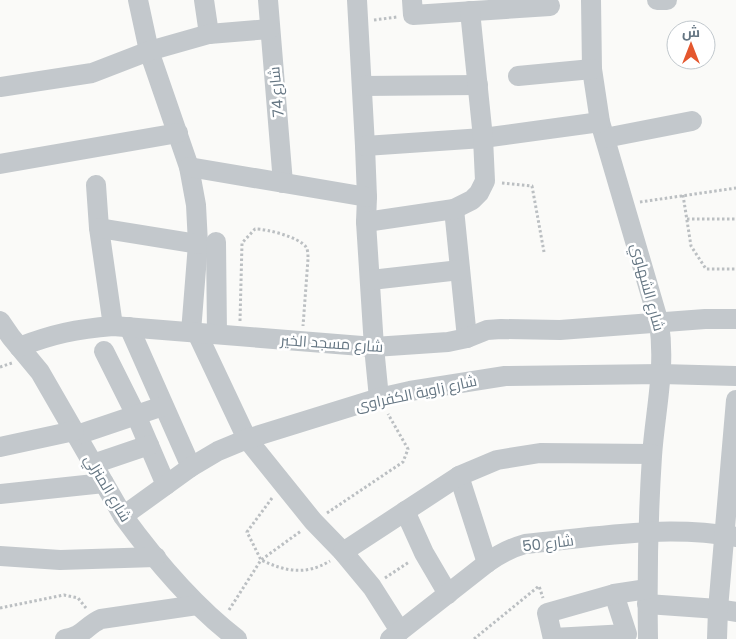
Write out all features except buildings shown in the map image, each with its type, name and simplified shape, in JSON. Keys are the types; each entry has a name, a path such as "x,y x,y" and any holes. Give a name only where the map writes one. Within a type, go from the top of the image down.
{"street":[{"path":"138,0 149,51 189,167 196,204 207,243 217,334"},
{"path":"204,0 209,34"},
{"name":"شارع 74","path":"268,0 283,183"},
{"path":"357,0 365,146 366,222 379,398"},
{"name":"شارع الشهاوي","path":"591,0 592,69 602,130 659,323 662,347 661,374 652,454 648,532 648,639"},
{"path":"657,0 668,0"},
{"path":"412,7 470,11 550,6"},
{"path":"366,222 454,209 472,200 479,193 485,181 483,138 470,11"},
{"path":"0,87 92,73 149,51 209,34 270,29"},
{"path":"518,76 592,69"},
{"path":"362,86 478,85"},
{"path":"365,146 602,130 692,121"},
{"path":"0,164 178,133"},
{"path":"189,167 367,197"},
{"path":"96,186 99,228 121,326 164,406 191,467"},
{"path":"454,209 467,338"},
{"path":"99,228 207,243"},
{"path":"207,243 194,332 247,439 314,522 343,552 372,587 395,635"},
{"path":"370,280 460,270"},
{"name":"شارع مسجد الخير","path":"7,336 50,335 81,328 121,326 374,347 448,342 467,338 488,330 560,330 705,319 736,319"},
{"name":"شارع المنزلي","path":"7,336 40,372 123,516 197,605 237,639"},
{"path":"104,351 136,415 166,485"},
{"name":"شارع زاوية الكفراوى","path":"123,516 191,467 218,452 247,439 379,398 442,385 505,376 661,374 736,376"},
{"path":"717,639 727,611 736,400"},
{"path":"0,447 76,433 164,406"},
{"path":"93,464 149,445"},
{"path":"343,552 459,476 497,460 540,453 652,454"},
{"path":"459,476 488,563"},
{"path":"0,494 104,483"},
{"path":"405,511 424,553 448,594"},
{"name":"شارع 50","path":"395,635 505,551 525,544 648,532 686,531 730,535"},
{"path":"0,556 60,560 156,557"},
{"path":"614,594 627,636 553,638 547,613 614,594 647,596 727,611"},
{"path":"66,639 82,634 92,623 101,619 197,605"}],"path":[{"path":"358,23 412,7"},
{"path":"485,181 532,186 544,252"},
{"path":"624,204 736,188"},
{"path":"682,195 691,246 706,270 736,270"},
{"path":"687,218 736,218"},
{"path":"240,336 242,243 255,229 266,229 301,242 307,249 308,259 302,341"},
{"path":"220,625 261,560 403,462 408,449 379,398"},
{"path":"282,483 247,532 261,560 280,569 297,571 324,564 343,552"},
{"path":"372,587 424,553"},
{"path":"474,639 539,586 547,613"},
{"path":"0,608 64,595 78,598 90,613 92,623"}]}
